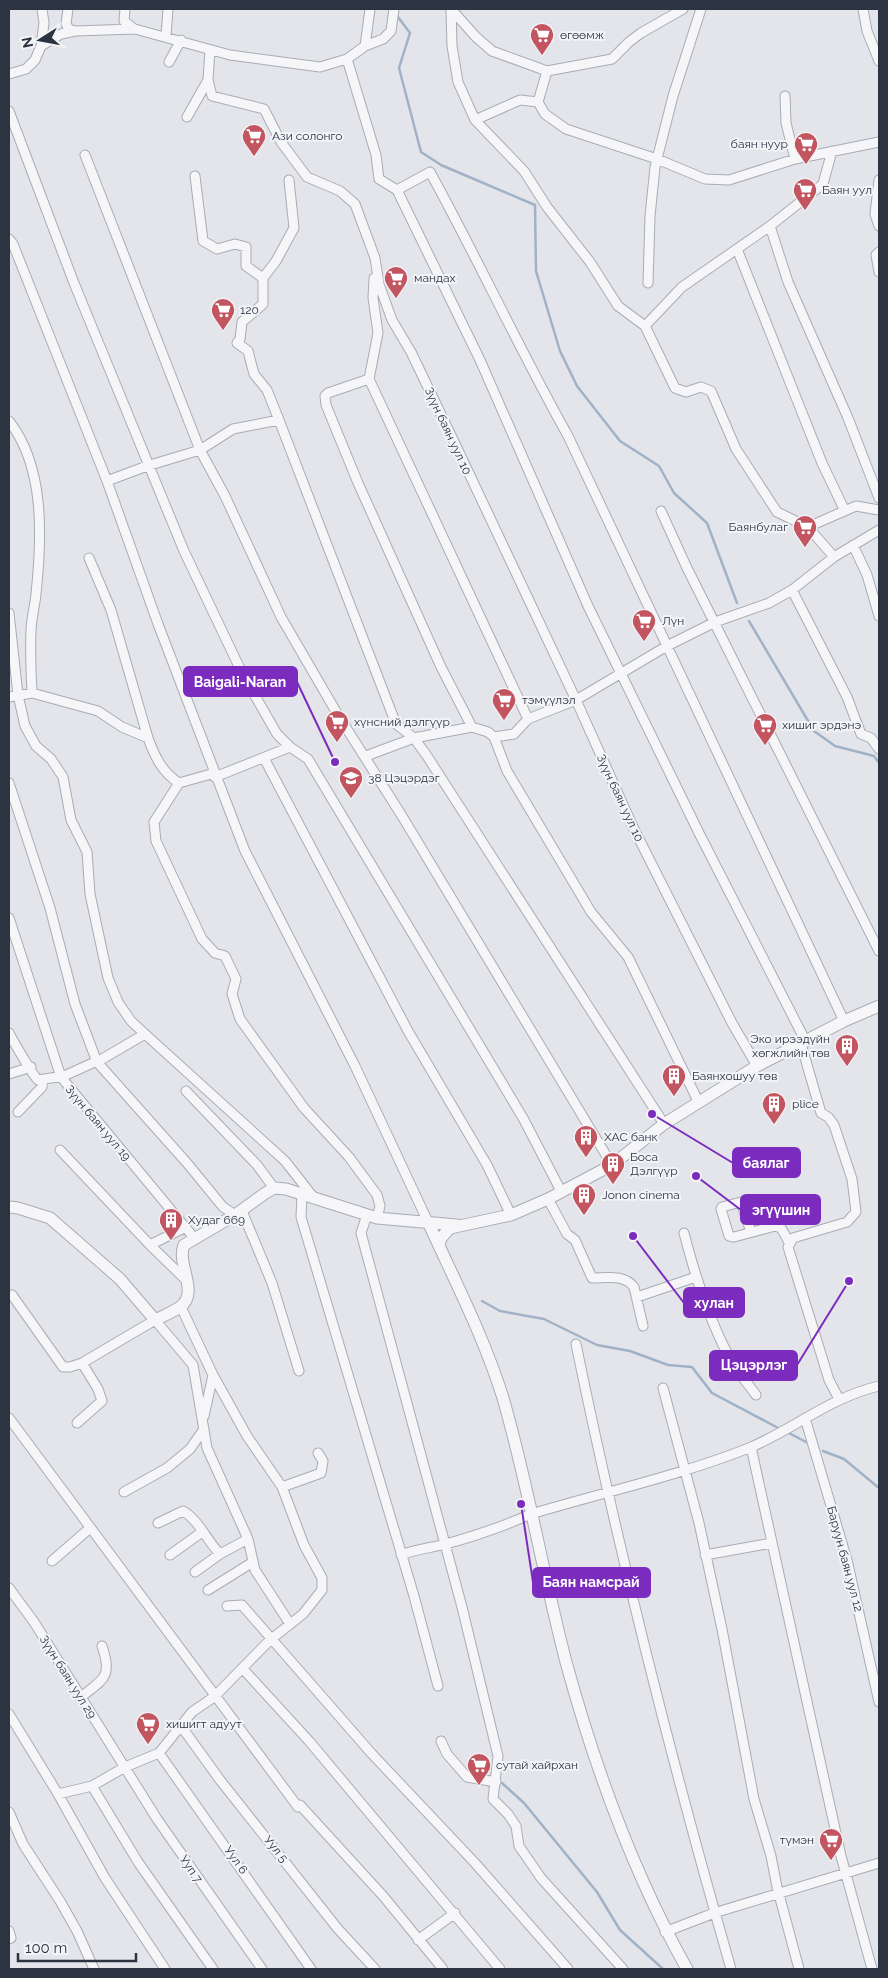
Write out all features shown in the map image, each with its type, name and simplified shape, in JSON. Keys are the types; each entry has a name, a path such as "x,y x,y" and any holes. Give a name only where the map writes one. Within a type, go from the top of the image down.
{"street":[{"path":"9,74 26,69 35,60 41,46 44,23 42,9"},
{"path":"68,9 66,24 69,29 75,31"},
{"path":"125,9 122,17 125,24 135,28 210,50 320,67 347,58 365,46 383,39 391,31 394,9"},
{"path":"166,36 168,9"},
{"path":"365,46 370,9"},
{"path":"451,9 492,51 547,71 612,60 629,42 641,33 684,9"},
{"path":"451,9 452,46 458,82 475,120 524,170 548,207 590,262 618,306 645,326 675,388 686,392 701,387 711,390 736,449 777,512 808,527 834,556"},
{"path":"648,283 650,216 657,159 673,96 701,9"},
{"path":"862,9 867,31 879,61"},
{"path":"41,46 61,34 75,31 135,28"},
{"path":"169,62 181,40"},
{"path":"187,118 208,80 210,50"},
{"path":"347,58 376,155 379,179 397,190 480,360 576,580 804,1043 821,1113 828,1117 834,1125 852,1179 856,1212 847,1222 793,1238 789,1242"},
{"path":"547,71 538,102 545,114 566,129 657,159 705,179 729,180 795,159 879,142"},
{"name":"Зүүн баян уул 10","path":"208,80 212,96 264,109 281,142 307,177 340,191 355,204 375,258 379,284 392,320 415,361 576,700 633,827 732,1023 757,1066"},
{"path":"785,96 786,123 795,159"},
{"path":"475,120 520,100 538,102"},
{"path":"9,111 147,466 184,551 243,676 277,734 290,747 308,759 523,1118 561,1191"},
{"path":"645,326 682,287 770,226 823,184 832,150"},
{"path":"85,155 200,450 226,496 282,617 338,715 366,756 612,1165"},
{"path":"397,190 430,172 568,436 844,1021"},
{"path":"195,176 203,241 217,249 236,244 246,246 246,266 263,278"},
{"path":"289,180 294,228 276,261 263,278 262,304 242,322 240,339 237,343 248,351 254,374 266,390 280,420 396,724 414,738 664,1124"},
{"path":"879,180 875,214 879,226"},
{"path":"770,226 788,282 844,408 879,498"},
{"path":"9,239 13,244 108,481 215,777 245,850 354,1066 468,1306 502,1397 566,1660 590,1745 619,1823 665,1932 687,1969"},
{"path":"737,249 822,464 844,509"},
{"path":"879,252 876,255 879,272"},
{"path":"375,258 373,298 378,333 369,380 528,719"},
{"path":"377,317 392,320"},
{"path":"369,380 328,394 325,396 326,405 358,483 433,650 472,727"},
{"path":"108,481 147,466 200,450 233,429 280,420"},
{"path":"9,421 22,438 38,497 40,522 36,595 30,630 32,692"},
{"path":"808,527 844,509 856,506 879,510"},
{"path":"661,511 879,951"},
{"path":"494,738 514,734 528,719 576,700 667,646 715,622 769,603 792,590 834,556 879,530"},
{"path":"852,545 867,575 879,616"},
{"path":"89,558 111,610 155,759 169,777 179,783"},
{"path":"792,590 847,697 861,734 871,738 879,749"},
{"path":"9,613 13,696 25,726 36,746 51,759 63,776 72,820 87,852 90,894 112,988 131,1021 285,1161 314,1199"},
{"path":"13,696 32,692 98,711 122,726 148,738"},
{"path":"366,756 414,738 472,727 488,732 494,738 507,771 591,912 628,957 699,1103"},
{"path":"215,777 290,747"},
{"path":"264,758 404,1022 487,1165 511,1215"},
{"path":"215,777 211,774 179,783 154,822 156,841 202,939 215,954 225,956 232,970 236,979 232,994 240,1019 304,1108 349,1157 377,1195 380,1206 361,1233 462,1607 498,1756 493,1799 508,1814 516,1826 519,1846 541,1878 623,1969"},
{"path":"9,783 50,908 74,1004 97,1062 187,1163 223,1208 238,1213 272,1283 299,1371"},
{"name":"Зүүн баян уул 19","path":"9,918 61,1077 195,1239"},
{"path":"186,1091 257,1165 274,1188 302,1194 372,1216 457,1225 511,1215 548,1199 612,1165 664,1124 757,1066 844,1021 879,1006"},
{"path":"9,1033 31,1067 34,1077 38,1080 61,1077 97,1062 145,1034"},
{"path":"9,1074 31,1067"},
{"path":"18,1112 42,1087 43,1080"},
{"path":"60,1150 150,1245 187,1281"},
{"path":"12,1294 63,1367 82,1363 181,1307 187,1300 187,1281 181,1252 184,1245 238,1213 274,1188"},
{"path":"302,1194 301,1216 438,1686"},
{"path":"548,1199 567,1234 575,1240 592,1278 625,1279 634,1287 643,1326"},
{"path":"9,1207 50,1218 120,1279 194,1365 208,1448 248,1538 254,1570 290,1624"},
{"path":"439,1246 445,1232 457,1225"},
{"path":"751,1232 775,1226 781,1228 789,1242 788,1247 829,1380 839,1399"},
{"path":"150,1245 186,1227"},
{"path":"684,1233 696,1277 733,1364 756,1395"},
{"path":"637,1297 696,1277"},
{"path":"58,1794 92,1786 125,1767 159,1753 192,1712 214,1697 270,1640 313,1603 322,1590 322,1578 304,1545 282,1487 247,1436 213,1375 181,1307"},
{"path":"576,1344 606,1492 714,1913 732,1969"},
{"path":"76,1423 102,1401 98,1389 82,1363"},
{"path":"124,1492 167,1468 190,1449 204,1425 213,1375"},
{"path":"401,1555 421,1548 444,1545 517,1521 531,1514 684,1469 751,1447 839,1399 879,1386"},
{"path":"663,1388 724,1638 754,1799 771,1856 799,1969"},
{"name":"Баруун баян уул 12","path":"805,1418 847,1560 879,1702"},
{"path":"10,1423 214,1697 298,1806 300,1805 384,1897 443,1969"},
{"path":"751,1447 846,1873 872,1969"},
{"path":"282,1487 321,1473 323,1461 318,1453"},
{"path":"158,1523 183,1510 190,1515 220,1554"},
{"path":"52,1561 90,1528"},
{"path":"170,1555 202,1532"},
{"path":"195,1572 220,1554 248,1538"},
{"path":"705,1555 772,1543"},
{"path":"208,1590 253,1562"},
{"name":"Зүүн баян уул 29","path":"9,1588 34,1622 125,1767"},
{"path":"226,1606 242,1606 372,1754 475,1863 568,1969"},
{"path":"80,1698 104,1680 107,1673 108,1664 102,1646"},
{"path":"243,1669 309,1741 500,1969"},
{"path":"9,1714 58,1794 105,1878 165,1969"},
{"name":"Уул 5","path":"181,1726 220,1780 338,1930 375,1969"},
{"path":"441,1741 447,1754 467,1777 496,1782"},
{"name":"Уул 6","path":"159,1753 311,1969"},
{"name":"Ууп 7","path":"125,1767 220,1912 262,1969"},
{"path":"92,1786 138,1862 213,1969"},
{"path":"9,1812 12,1825 65,1909 94,1969"},
{"path":"665,1932 714,1913 879,1863"},
{"path":"418,1940 455,1914"},
{"path":"9,1931 11,1938 9,1939"}],"waterway":[{"path":"398,17 410,33 399,68 421,152 441,165 535,205 536,271 560,351 577,386 620,441 659,466 674,493 707,523 737,603"},
{"path":"749,621 814,731 835,746 874,756 879,763"},
{"path":"482,1301 500,1311 544,1319 597,1345 630,1351 668,1365 692,1367 712,1393 782,1430"},
{"path":"787,1432 808,1443"},
{"path":"823,1451 844,1459 879,1488"},
{"path":"502,1783 524,1803 597,1892 620,1930 663,1969"}],"place":[{"name":"өгөөмж","path":"542,56"},
{"name":"Ази солонго","path":"254,157"},
{"name":"баян нуур","path":"806,165"},
{"name":"Баян уул","path":"805,211"},
{"name":"мандах","path":"396,299"},
{"name":"120","path":"223,331"},
{"name":"Баянбулаг","path":"805,548"},
{"name":"Лүн","path":"644,642"},
{"name":"тэмүүлэл","path":"504,721"},
{"name":"хүнсний дэлгүүр","path":"337,743"},
{"name":"хишиг эрдэнэ","path":"765,746"},
{"name":"Baigali-Naran","path":"335,762"},
{"name":"38 Цэцэрдэг","path":"351,799"},
{"name":"Эко ирээдүйн хөгжлийн төв","path":"847,1067"},
{"name":"Баянхошуу төв","path":"674,1097"},
{"name":"баялаг","path":"652,1114"},
{"name":"plice","path":"774,1125"},
{"name":"ХАС банк","path":"586,1158"},
{"name":"эгүүшин","path":"696,1176"},
{"name":"Боса Дэлгүүр","path":"613,1185"},
{"name":"Jonon cinema","path":"584,1216"},
{"name":"хулан","path":"633,1236"},
{"name":"Худаг 669","path":"171,1241"},
{"name":"Цэцэрлэг","path":"849,1281"},
{"name":"Баян намсрай","path":"521,1504"},
{"name":"хишигт адуут","path":"148,1745"},
{"name":"сутай хайрхан","path":"479,1786"},
{"name":"түмэн","path":"831,1861"}]}
